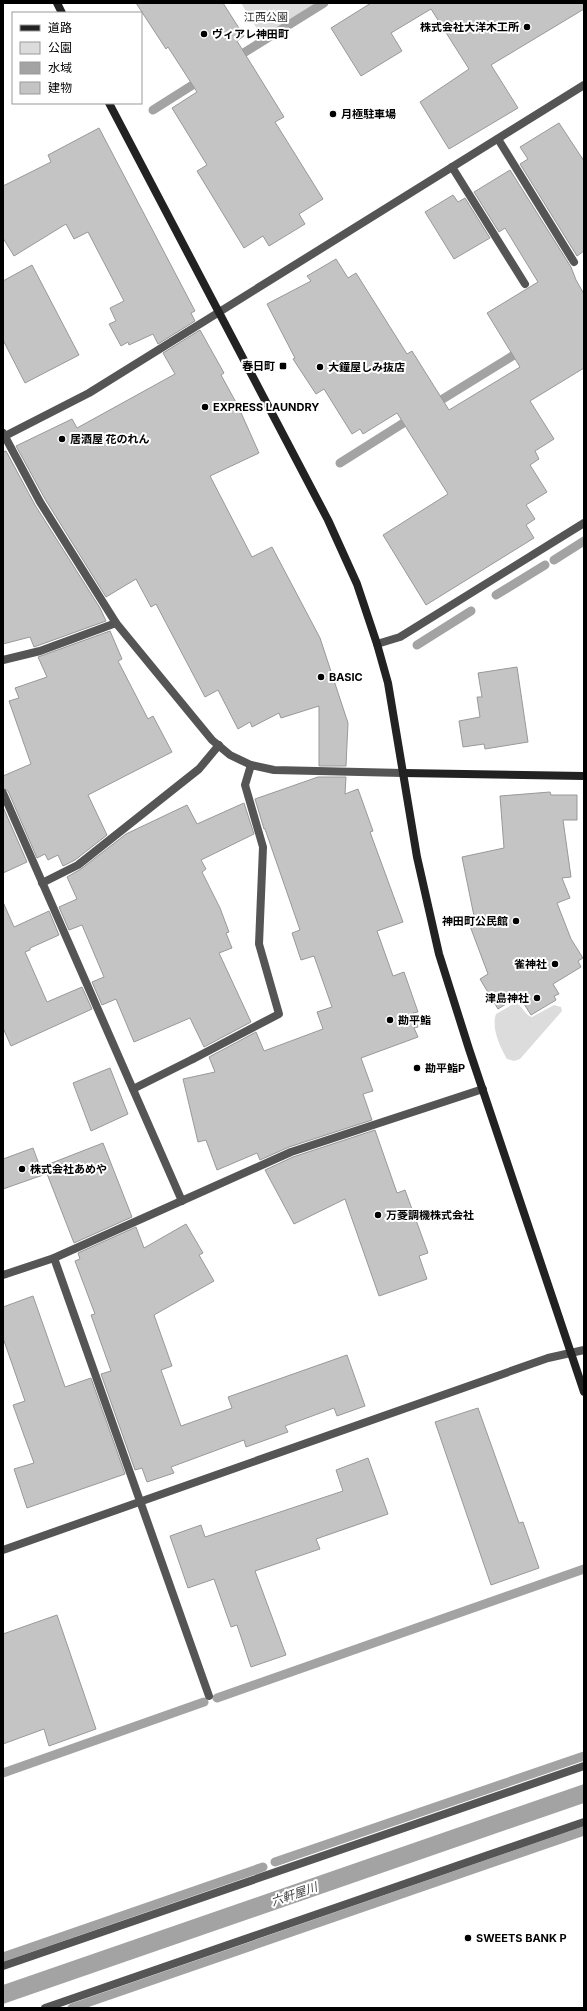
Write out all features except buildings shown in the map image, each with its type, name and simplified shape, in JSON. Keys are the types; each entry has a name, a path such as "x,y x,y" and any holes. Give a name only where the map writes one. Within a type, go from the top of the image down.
{"street":[{"path":"57,3 62,12"},
{"path":"584,85 89,392 4,435 40,502 116,623 212,740 230,755 251,765 274,770 584,776"},
{"path":"110,104 340,546 357,584 388,683 427,906 454,1001 584,1392"},
{"path":"498,139 574,262"},
{"path":"452,167 525,284"},
{"path":"377,644 400,637 584,523"},
{"path":"3,660 40,651 116,623"},
{"path":"42,883 78,865 199,769 219,746"},
{"path":"133,1089 279,1014 260,944 263,847 245,785 251,765"},
{"path":"3,794 182,1200"},
{"path":"3,1275 54,1258 291,1152 483,1089"},
{"path":"54,1258 209,1696"},
{"path":"3,1550 548,1358 584,1350"},
{"path":"3,1966 584,1766"},
{"path":"45,2008 584,1822"}],"green space":[{"name":"江西公園","path":"241,3 316,3 262,37"},
{"path":"515,1003 532,1017 554,1005 561,1007 562,1011 520,1059 514,1061 507,1059 499,1043 495,1031 495,1019 496,1014"}],"water":[{"name":"六軒屋川","path":"584,1784 584,1803 3,2004 3,1985"}],"waterway":[{"path":"234,59 324,3"},
{"path":"153,110 202,79"},
{"path":"433,405 522,350"},
{"path":"340,463 413,417"},
{"path":"554,560 584,541"},
{"path":"496,595 545,565"},
{"path":"417,645 471,611"},
{"path":"217,1698 584,1569"},
{"path":"3,1773 204,1702"},
{"path":"275,1862 584,1756"},
{"path":"72,2008 584,1831"},
{"path":"3,1957 263,1867"}],"place":[{"name":"株式会社大洋木工所","path":"527,27"},
{"name":"ヴィアレ神田町","path":"204,34"},
{"name":"月極駐車場","path":"333,114"},
{"name":"春日町","path":"283,366"},
{"name":"大鐘屋しみ抜店","path":"320,367"},
{"name":"EXPRESS LAUNDRY","path":"205,407"},
{"name":"居酒屋 花のれん","path":"62,439"},
{"name":"BASIC","path":"321,677"},
{"name":"神田町公民館","path":"516,921"},
{"name":"雀神社","path":"555,964"},
{"name":"津島神社","path":"537,998"},
{"name":"勘平鮨","path":"390,1020"},
{"name":"勘平鮨P","path":"417,1068"},
{"name":"株式会社あめや","path":"22,1169"},
{"name":"万菱調機株式会社","path":"378,1215"},
{"name":"SWEETS BANK P","path":"468,1938"}]}
